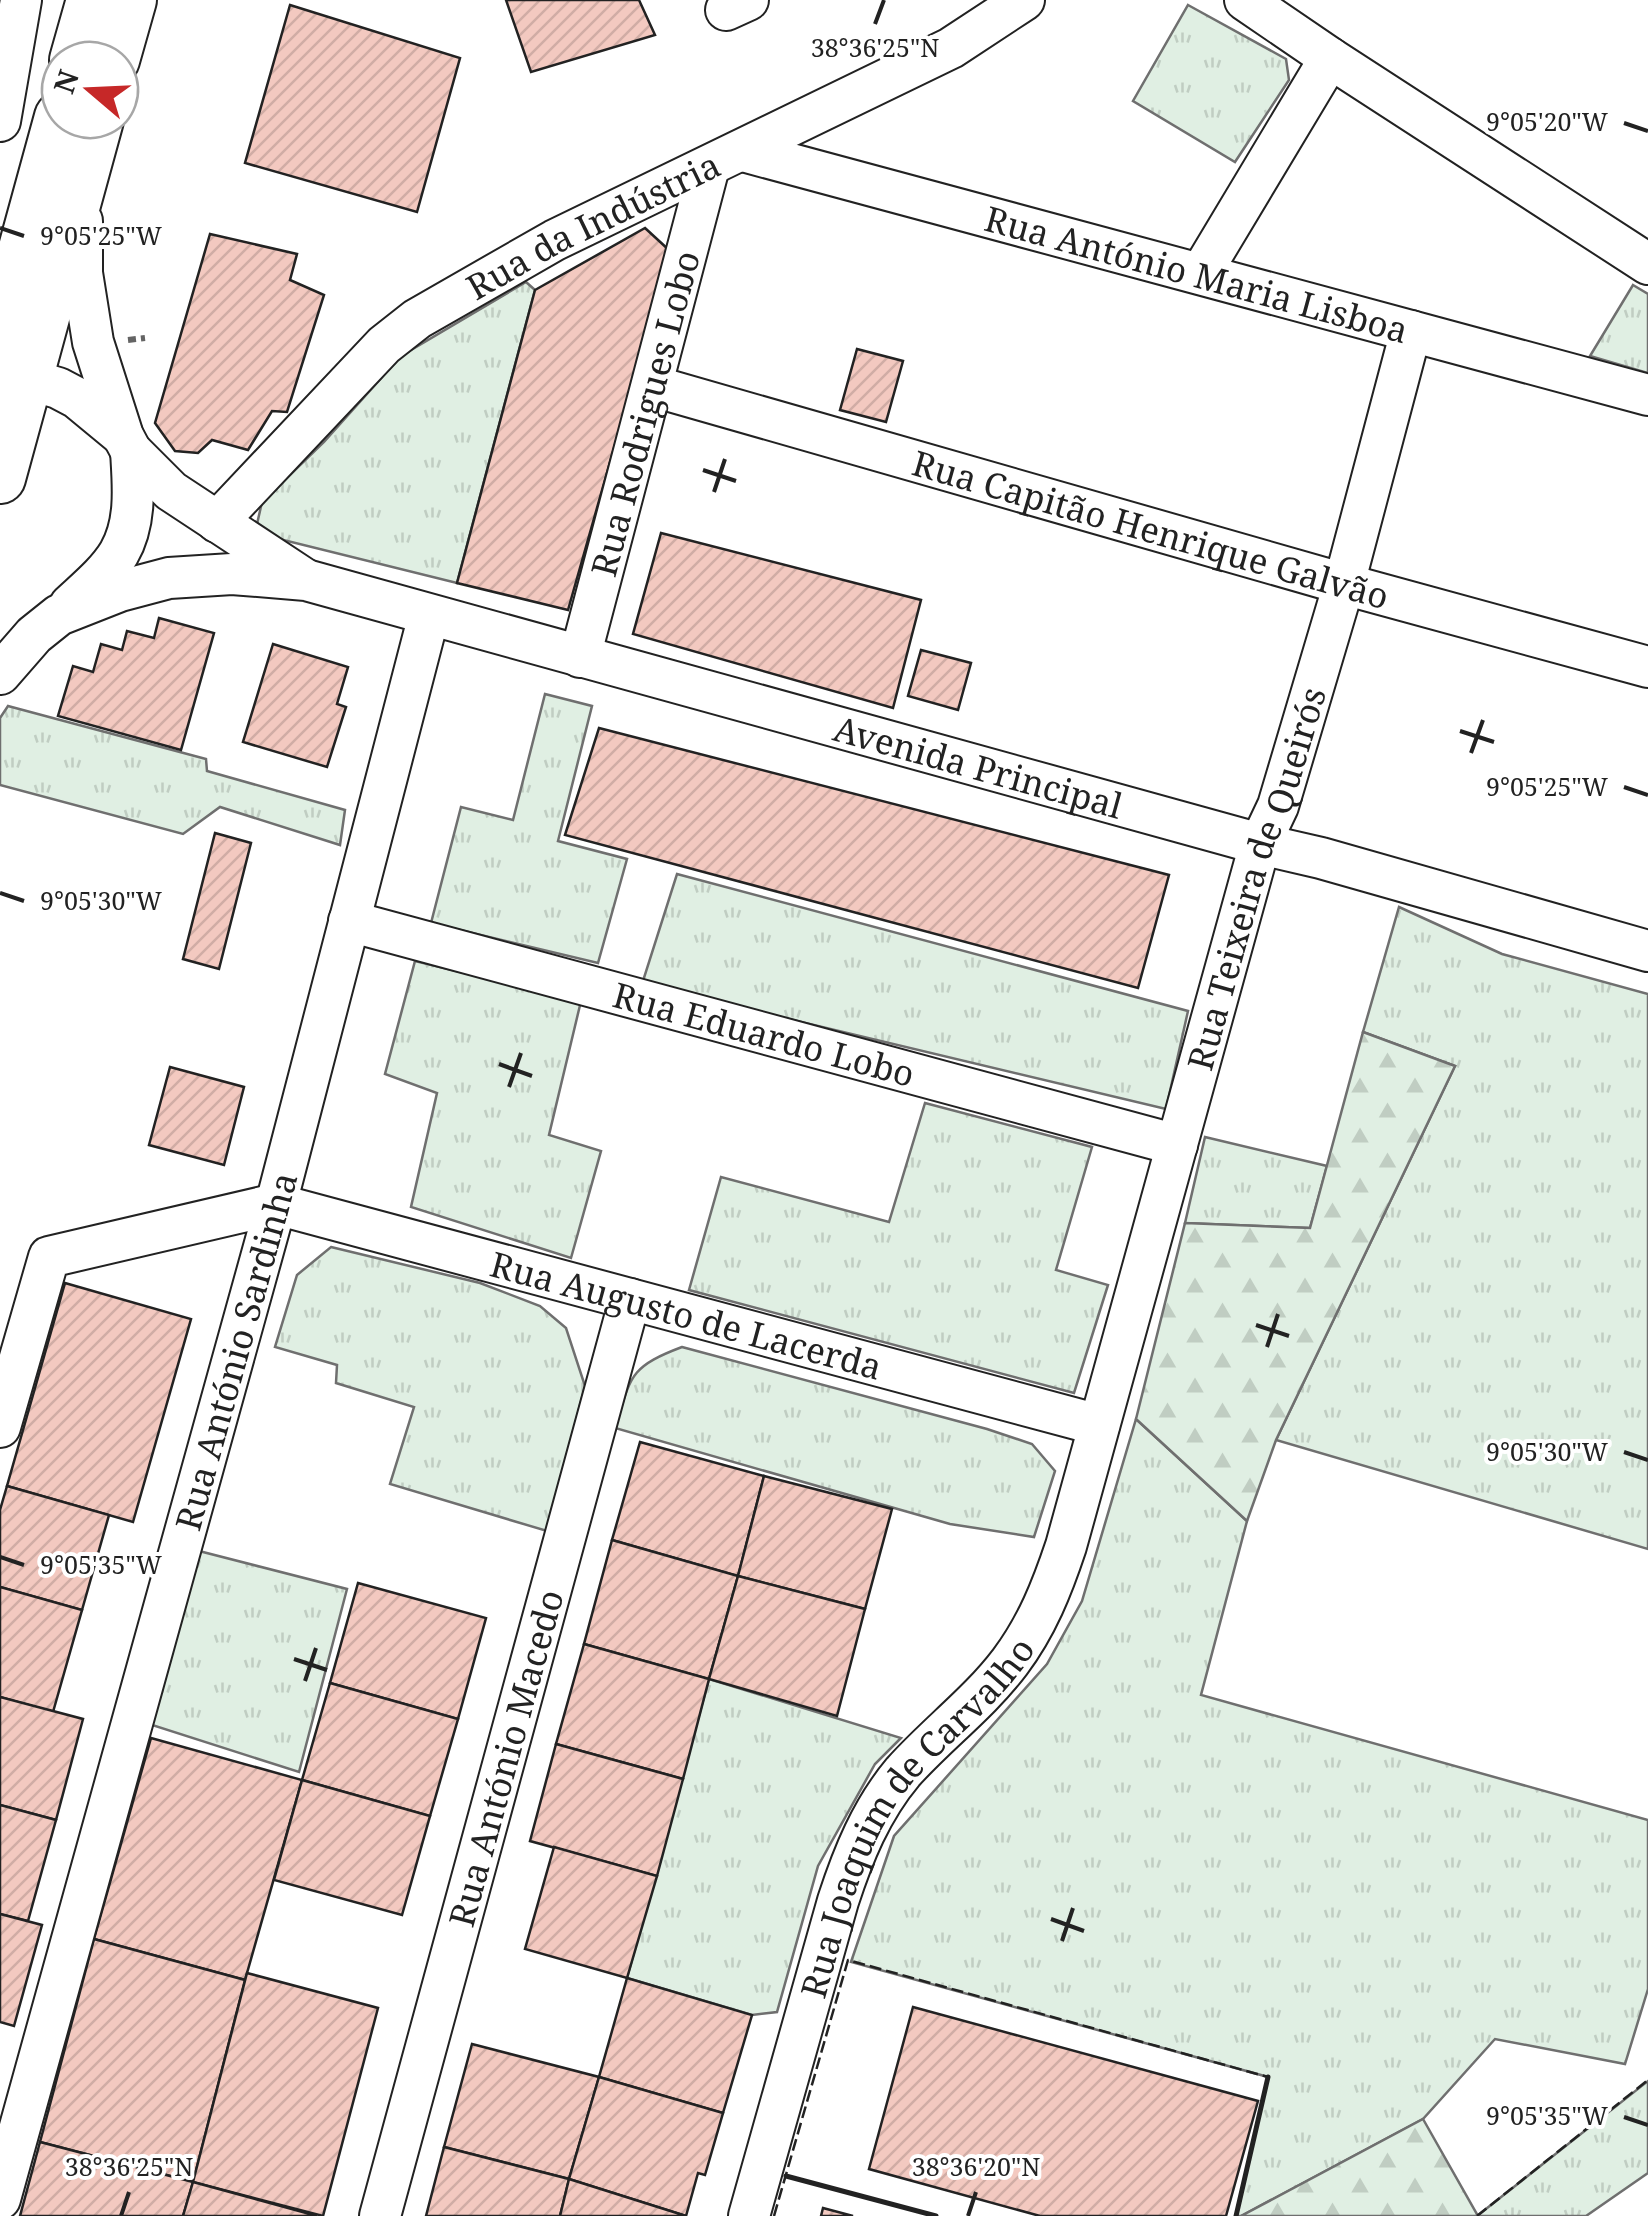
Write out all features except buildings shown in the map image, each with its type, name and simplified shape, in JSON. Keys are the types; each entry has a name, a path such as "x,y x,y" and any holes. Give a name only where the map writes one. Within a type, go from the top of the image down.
{"main road":[{"path":"81,40 92,0"},
{"path":"120,40 131,0"},
{"path":"0,478 14,375 64,173 62,140"},
{"path":"0,252 64,173 85,140"},
{"path":"0,336 64,173"}],"street":[{"path":"0,121 21,0"},
{"name":"Rua da Indústria","path":"217,522 384,345 416,319 555,240 951,48 1024,0"},
{"path":"1245,0 1648,264"},
{"path":"1201,274 1330,58"},
{"name":"Rua António Maria Lisboa","path":"726,159 1201,274 1648,395"},
{"name":"Rua Rodrigues Lobo","path":"580,656 653,386 726,159"},
{"name":"Avenida Principal","path":"0,674 34,636 97,580 119,553 134,498 127,443 89,324 64,173"},
{"name":"Rua Teixeira de Queirós","path":"1099,1426 1260,844 1278,806 1344,584 1412,331"},
{"name":"Avenida Principal","path":"14,375 58,388 76,398 127,443 171,491 306,580"},
{"name":"Rua Capitão Henrique Galvão","path":"653,386 1344,584 1648,666"},
{"name":"Avenida Principal","path":"59,614 169,578 232,574 306,580 1321,858 1648,952"},
{"name":"Rua António Sardinha","path":"0,2199 276,1204 428,616"},
{"name":"Rua Eduardo Lobo","path":"349,920 1177,1145"},
{"path":"0,1427 49,1257 276,1204"},
{"name":"Rua Augusto de Lacerda","path":"276,1204 1099,1426"},
{"name":"Rua António Macedo","path":"380,2216 630,1299"},
{"name":"Rua Joaquim de Carvalho","path":"749,2216 855,1852 868,1823 901,1775 996,1679 1041,1614 1066,1546 1099,1426"}],"green space":[{"path":"1188,5 1286,59 1289,80 1235,162 1133,101"},
{"path":"526,282 535,290 457,583 255,533 262,502 324,442 401,356"},
{"path":"1633,285 1648,294 1648,373 1590,356"},
{"path":"545,694 592,706 558,841 627,859 598,963 431,923 461,807 513,820"},
{"path":"8,706 206,759 207,771 345,810 340,845 220,807 183,834 0,785 0,718"},
{"path":"677,874 1188,1011 1166,1109 642,984"},
{"path":"1399,907 1502,954 1648,994 1648,1549 1276,1440 1455,1066 1363,1032"},
{"path":"415,961 581,1001 549,1135 601,1151 571,1258 411,1207 437,1093 385,1074"},
{"path":"1363,1032 1455,1066 1276,1440 1247,1521 1136,1419 1185,1223 1310,1228"},
{"path":"925,1103 1092,1147 1056,1270 1108,1285 1074,1393 689,1290 721,1177 889,1222"},
{"path":"1205,1137 1327,1166 1310,1228 1185,1223"},
{"path":"331,1247 480,1283 540,1306 566,1328 585,1386 547,1531 390,1484 414,1407 336,1383 337,1365 275,1347 297,1275"},
{"path":"682,1347 1032,1444 1055,1471 1034,1537 950,1524 615,1428 635,1375 651,1361"},
{"path":"1136,1419 1247,1521 1201,1695 1648,1820 1648,1989 1625,2064 1495,2039 1423,2119 1236,2216 1268,2077 851,1962 894,1836 1047,1664 1082,1601"},
{"path":"199,1551 347,1589 299,1772 152,1725"},
{"path":"709,1679 901,1738 875,1764 818,1866 777,2012 752,2015 627,1978"},
{"path":"1648,2081 1648,2173 1586,2216 1477,2216"},
{"path":"1423,2119 1478,2216 1241,2216"}],"fence":[{"path":"774,2216 848,1960 1268,2077"},
{"path":"1477,2216 1648,2080"}],"wall":[{"path":"1236,2216 1268,2077"},
{"path":"786,2176 936,2216"}]}
